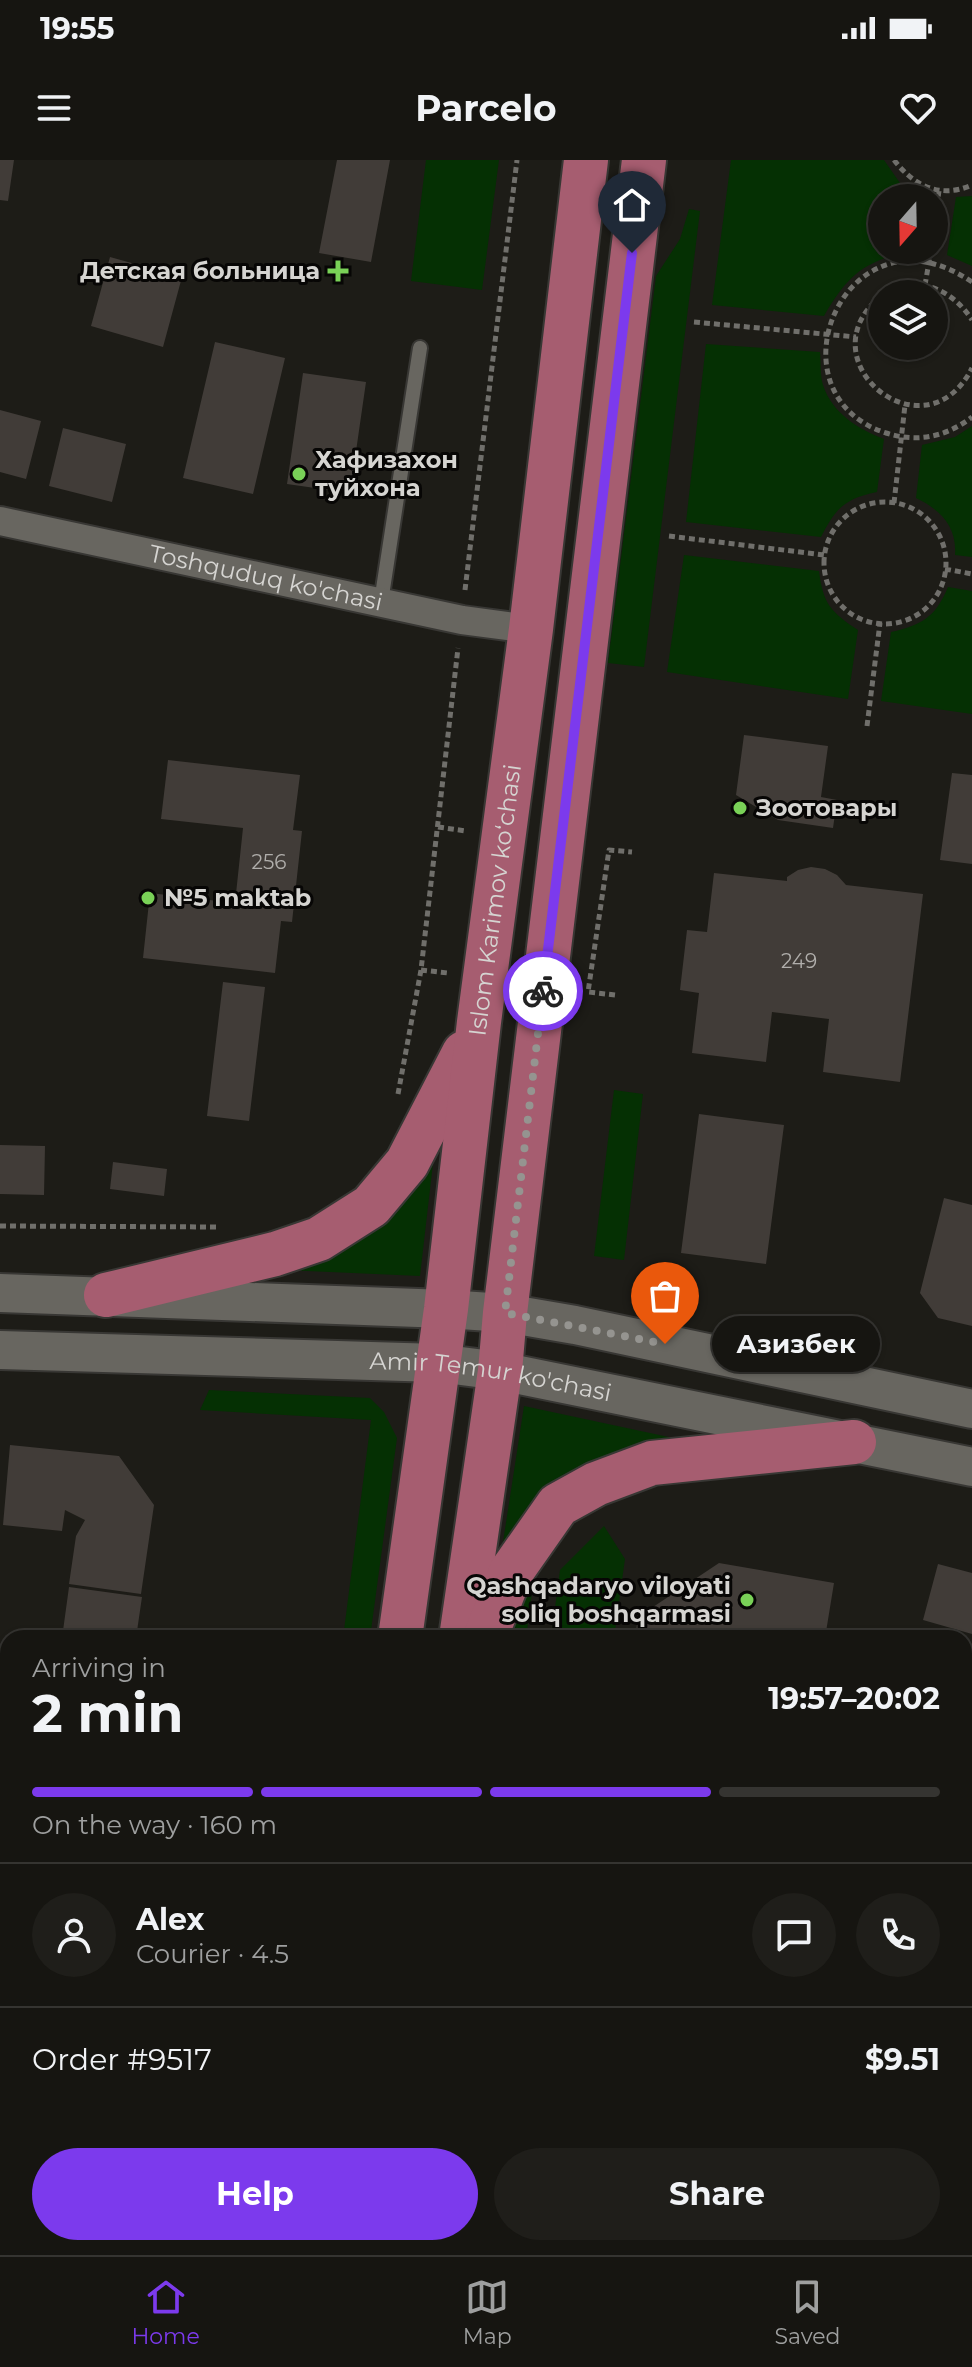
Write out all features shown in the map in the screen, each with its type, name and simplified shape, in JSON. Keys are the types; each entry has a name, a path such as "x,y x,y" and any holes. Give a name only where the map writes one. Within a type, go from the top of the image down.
{"main road":[{"name":"Islom Karimov ko‘chasi","path":"401,1630 446,1309 586,160"},
{"path":"462,1630 500,1371 644,160"},
{"path":"106,1295 275,1254 319,1239 371,1206 407,1163 452,1081 479,1022"},
{"path":"0,1293 505,1313 972,1409"},
{"name":"Amir Temur ko'chasi","path":"0,1350 438,1363 500,1371 972,1467"},
{"path":"488,1630 511,1572 558,1505 596,1484 652,1463 854,1442"}],"street":[{"name":"Toshquduq ko'chasi","path":"0,521 462,620 531,629"}],"lane":[{"path":"381,602 420,348"}],"path":[{"path":"396,1103 421,970 491,354 517,160"},
{"path":"894,160 918,184"},
{"path":"948,190 972,185"},
{"path":"890,264 867,274 843,295 829,322 825,353 831,383 848,409 872,428 901,438 930,437 957,429 972,417"},
{"path":"936,264 953,269 972,282"},
{"path":"948,294 962,304 972,320"},
{"path":"868,309 861,319 856,337 856,357 863,375 878,392 905,405 932,404 951,396 972,368"},
{"path":"694,322 856,337"},
{"path":"894,503 905,405"},
{"path":"875,503 894,503 914,509 930,522 942,540 946,560 944,581 934,599 919,613 900,622 880,623 844,608 832,593 825,575 824,555 830,537 856,509 875,503"},
{"path":"669,536 824,555"},
{"path":"945,569 972,574"},
{"path":"867,726 880,623"},
{"path":"438,827 471,831"},
{"path":"615,995 588,992 609,850 632,852"},
{"path":"421,970 450,973"},
{"path":"0,1226 229,1227"}],"green space":[{"path":"426,160 499,160 482,290 411,281"},
{"path":"731,160 884,160 902,184 868,184 868,264 872,264 850,279 824,316 712,305"},
{"path":"972,196 972,266 948,255 956,197"},
{"path":"689,209 700,211 644,667 608,663 656,276 680,239"},
{"path":"706,344 820,352 822,381 833,404 856,425 884,439 877,492 842,506 821,537 686,522"},
{"path":"972,426 972,557 955,555 953,536 946,520 916,498 922,445 955,437"},
{"path":"684,555 819,571 823,592 830,606 858,630 848,699 667,672"},
{"path":"948,587 972,591 972,714 881,701 891,632 927,618 939,605"},
{"path":"614,1090 643,1094 624,1260 594,1256"},
{"path":"435,1146 420,1276 285,1270"},
{"path":"209,1390 370,1398 384,1412 397,1438 371,1630 344,1630 371,1420 200,1410"},
{"path":"524,1406 692,1442 499,1568"},
{"path":"604,1526 625,1559 615,1630 552,1630 560,1570"},
{"path":"534,1577 527,1630 509,1630 514,1612"}],"building":[{"path":"0,160 14,160 8,201 0,200"},
{"path":"337,160 390,160 371,262 319,253"},
{"path":"110,257 182,277 163,347 91,326"},
{"path":"215,342 285,358 253,494 183,478"},
{"path":"303,373 366,382 350,493 287,484"},
{"path":"0,410 41,421 26,479 0,472"},
{"path":"63,428 126,444 112,502 49,486"},
{"path":"744,735 828,746 821,797 837,800 833,828 778,820 736,795"},
{"path":"168,760 300,775 293,830 302,831 292,922 281,921 275,973 143,958 150,893 235,903 243,828 161,819"},
{"path":"952,773 972,775 972,864 940,860"},
{"path":"811,867 837,875 846,885 923,894 900,1082 823,1072 829,1019 772,1012 766,1062 692,1053 699,993 680,990 687,930 707,932 714,873 787,881 787,877 798,870"},
{"path":"223,982 265,987 249,1121 207,1116"},
{"path":"699,1114 784,1125 766,1264 681,1253"},
{"path":"0,1145 45,1146 44,1195 0,1194"},
{"path":"113,1162 167,1169 164,1196 110,1189"},
{"path":"944,1198 972,1205 972,1326 938,1318 920,1293"},
{"path":"10,1445 119,1456 154,1505 141,1594 69,1584 76,1536 85,1520 65,1510 62,1531 3,1525"},
{"name":"Qashqadaryo viloyati soliq boshqarmasi","path":"719,1563 834,1583 826,1630 636,1630 638,1617"},
{"path":"938,1564 972,1573 972,1630 958,1630 923,1620"},
{"path":"69,1587 142,1597 137,1630 63,1630"}],"way so far":[{"path":"543,991 505,1313 665,1344"}],"place":[{"name":"Детская больница","path":"338,271"},
{"name":"Хафизахон туйхона","path":"299,474"},
{"name":"Зоотовары","path":"740,808"},
{"name":"№5 maktab","path":"148,898"},
{"name":"Азизбек","path":"665,1344"},
{"name":"Qashqadaryo viloyati soliq boshqarmasi","path":"747,1600"}],"route":[{"path":"543,991 632,253"}]}
